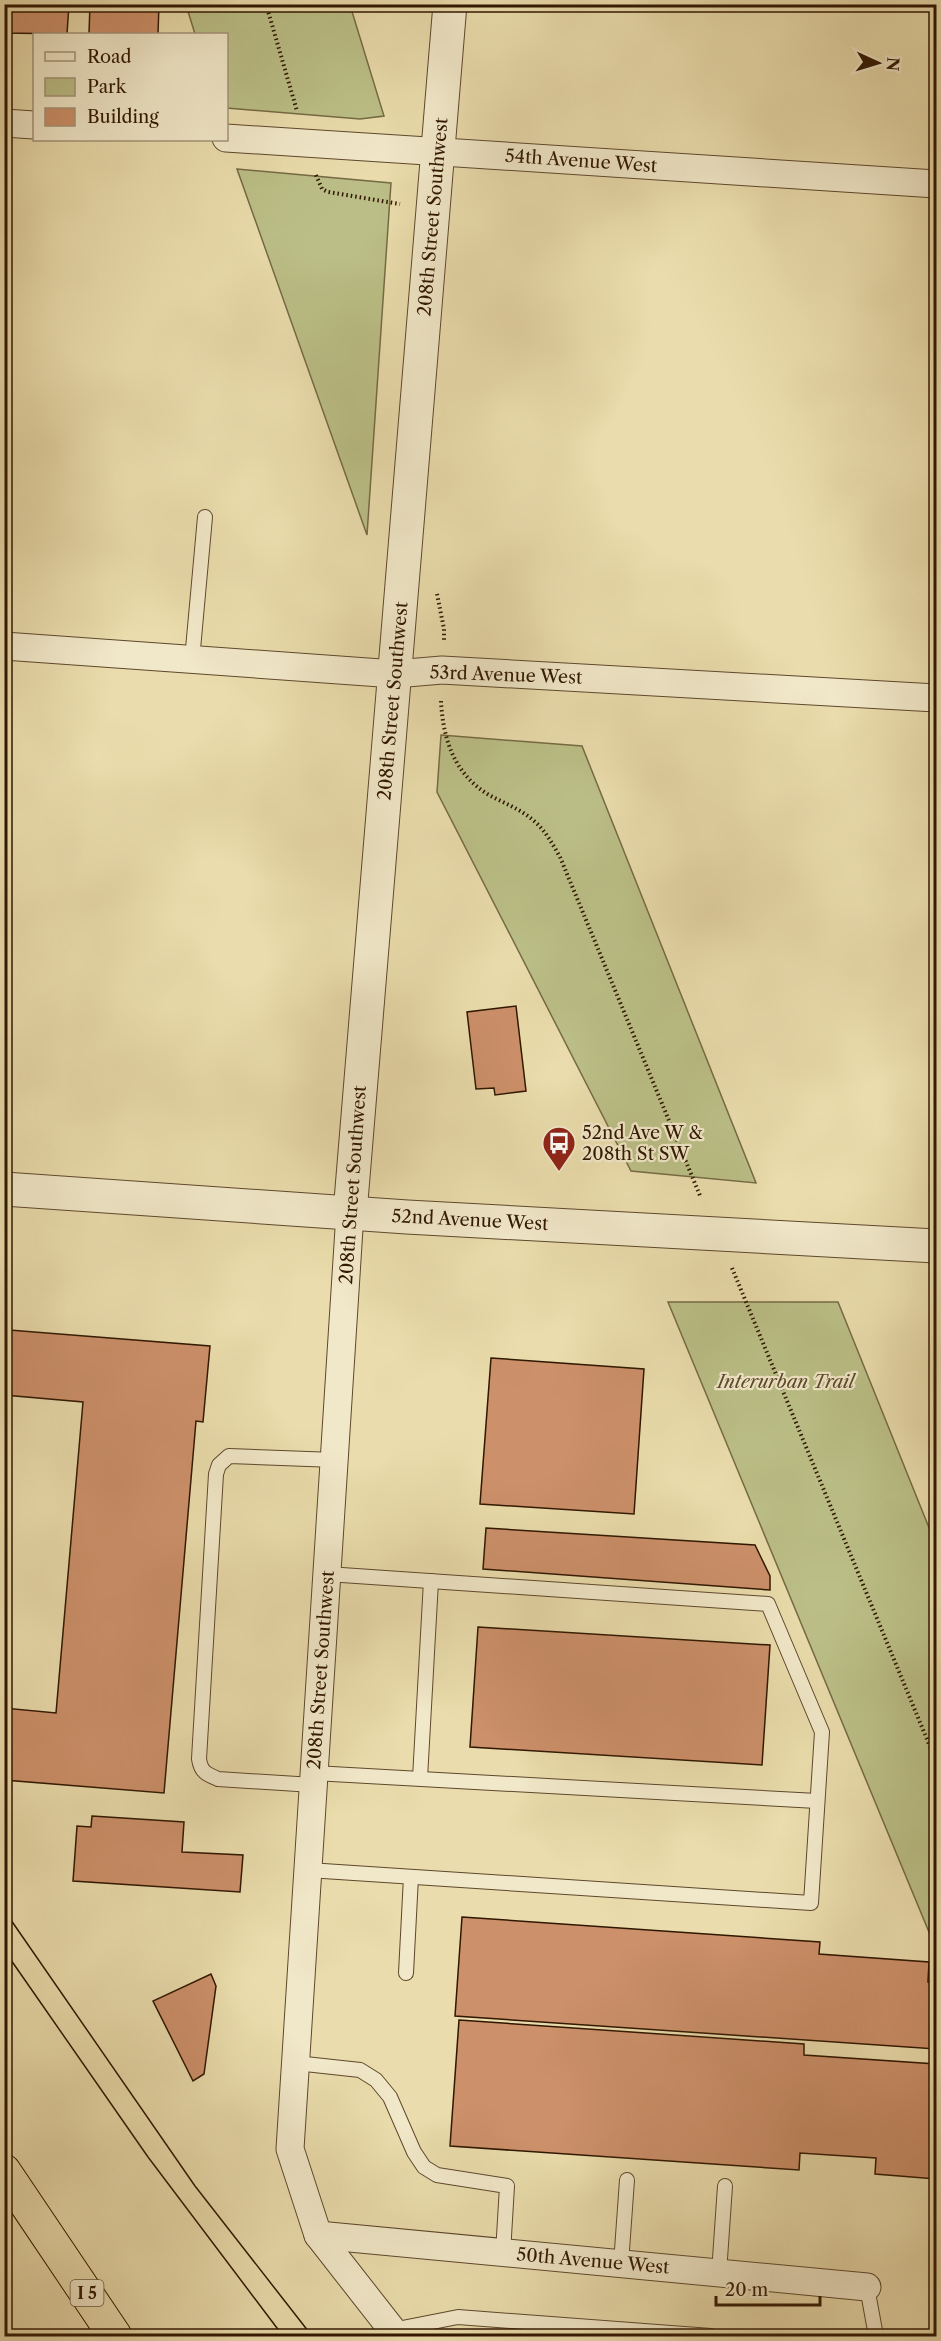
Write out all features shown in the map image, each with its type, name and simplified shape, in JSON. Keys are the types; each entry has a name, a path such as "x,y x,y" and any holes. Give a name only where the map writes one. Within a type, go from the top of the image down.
{"highway":[{"name":"I 5","path":"4,2171 116,2337"}],"street":[{"name":"208th Street Southwest","path":"395,2333 318,2235 290,2149 350,1213 450,4"},
{"path":"4,123 33,125"},
{"name":"54th Avenue West","path":"228,138 936,184"},
{"name":"53rd Avenue West","path":"4,646 395,674 442,670 936,698"},
{"name":"52nd Avenue West","path":"4,1189 350,1213 936,1246"},
{"name":"50th Avenue West","path":"318,2235 867,2287"}],"lane":[{"path":"192,660 206,517"},
{"path":"334,1460 229,1456 219,1465 216,1474 198,1759 204,1774 218,1779 420,1778 818,1801"},
{"path":"308,1870 811,1903 818,1801 822,1732 768,1604 327,1574"},
{"path":"420,1778 431,1581"},
{"path":"406,1973 411,1877"},
{"path":"296,2063 360,2070 376,2080 390,2097 414,2152 424,2167 437,2175 507,2186 503,2253"},
{"path":"621,2264 627,2180"},
{"path":"719,2273 726,2186"},
{"path":"867,2287 876,2337"},
{"path":"395,2333 458,2317 711,2337"}],"path":[{"path":"266,4 299,119"},
{"path":"314,169 322,189 328,192 403,206"},
{"path":"441,690 444,737 452,756 474,785 534,821 560,857 716,1232 770,1353 936,1761"}],"green space":[{"path":"186,5 350,5 384,116 360,119 228,108 228,33 195,33"},
{"path":"237,169 391,183 367,535"},
{"path":"441,735 582,746 756,1183 631,1171 437,792"},
{"name":"Interurban Trail","path":"668,1302 838,1302 936,1545 936,1949"}],"building":[{"path":"4,4 69,4 67,33 4,33"},
{"path":"90,4 159,4 158,33 89,33"},
{"path":"516,1006 526,1091 495,1095 494,1088 476,1089 467,1012"},
{"path":"9,1330 210,1346 203,1422 196,1421 164,1793 4,1780 4,1708 56,1713 83,1402 4,1395 4,1336 9,1337"},
{"path":"491,1358 644,1369 634,1514 480,1504"},
{"path":"936,1479 936,1496 931,1481"},
{"path":"486,1528 755,1545 770,1576 770,1590 483,1569"},
{"path":"478,1627 770,1645 762,1765 470,1747"},
{"path":"92,1816 184,1822 182,1852 243,1855 240,1892 73,1881 77,1826 91,1827"},
{"path":"462,1917 820,1942 819,1954 929,1962 928,1982 936,1983 936,2049 455,2016"},
{"path":"211,1974 216,1986 204,2074 193,2081 153,2001"},
{"path":"459,2020 804,2044 804,2055 936,2064 936,2179 875,2174 876,2158 800,2153 799,2170 450,2146"}],"tram line":[{"path":"4,1910 195,2186 312,2336"},
{"path":"4,1950 148,2157 283,2336"}],"place":[{"name":"52nd Ave W & 208th St SW","path":"559,1172"}]}
